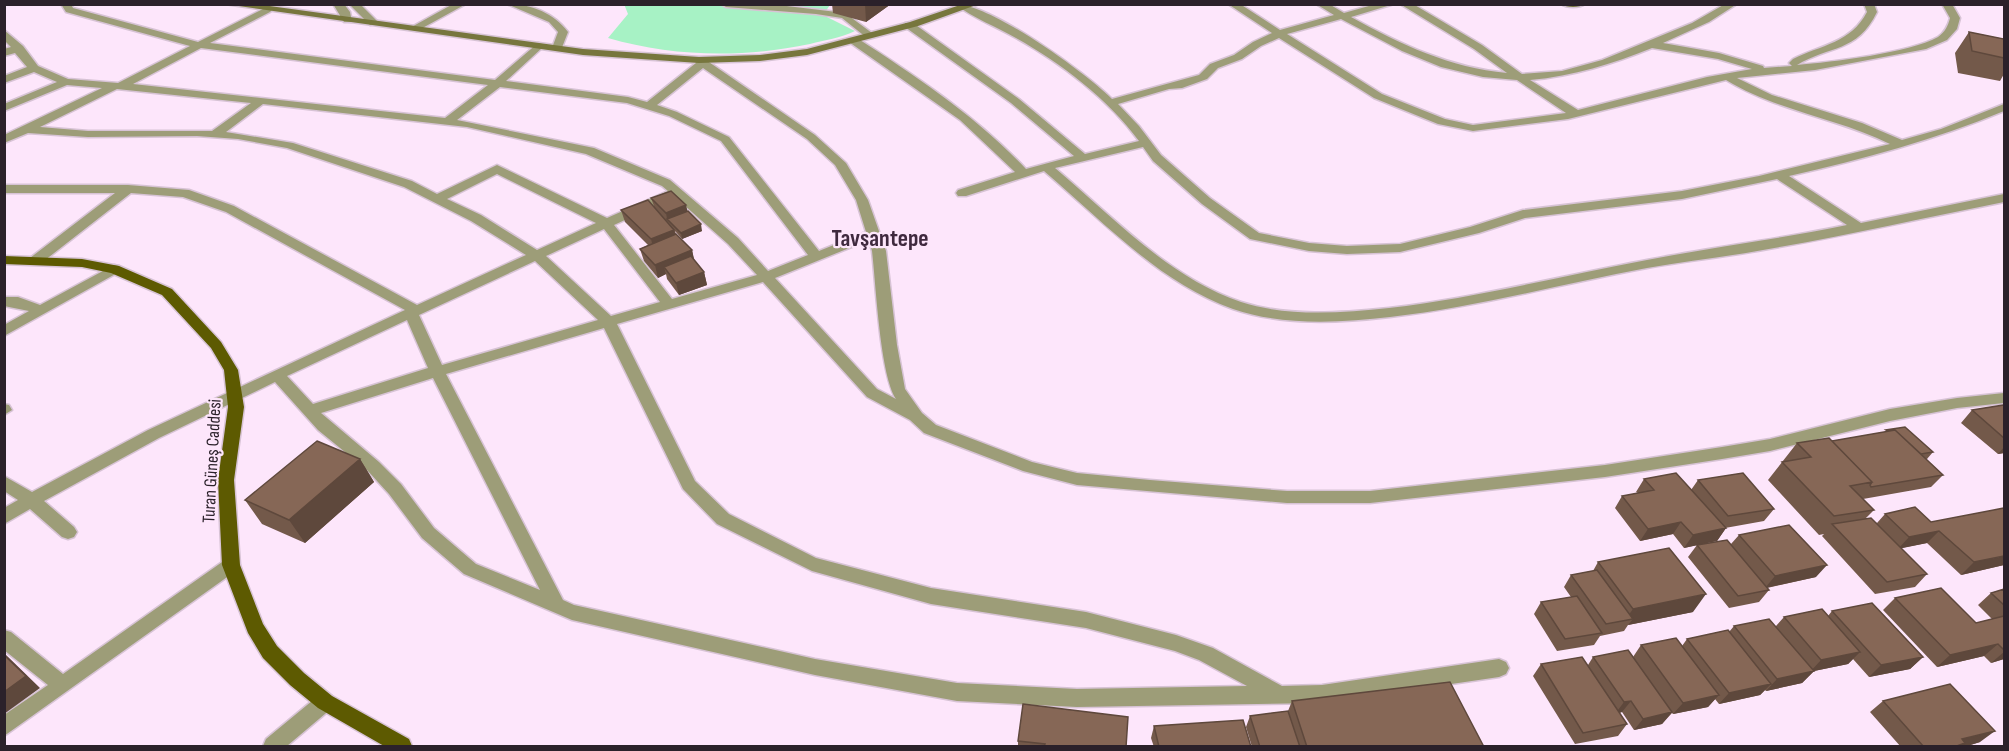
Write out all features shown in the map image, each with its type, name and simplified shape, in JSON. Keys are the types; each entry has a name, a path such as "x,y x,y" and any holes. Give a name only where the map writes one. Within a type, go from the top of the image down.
{"main road":[{"name":"Turan Güneş Caddesi","path":"4,260 82,263 114,269 167,292 216,345 231,370 236,407 226,480 231,566 255,627 270,652 325,702 402,747"}],"street":[{"path":"66,4 69,10 199,45 628,100 673,114 725,138 816,256"},
{"path":"230,4 538,46 701,61 783,55 871,36 967,6 1069,68 1135,128 1157,158 1206,201 1255,236 1274,242 1347,250 1400,248 1474,230 1523,214 1682,195 1779,175 1945,131 2004,107"},
{"path":"338,4 348,20"},
{"path":"354,4 374,23"},
{"path":"413,28 461,4"},
{"path":"512,4 553,20 563,32 557,48"},
{"path":"726,4 816,11 845,16 871,36"},
{"path":"1233,4 1378,96 1442,122 1473,128 1576,114 1727,76 1855,61 1922,47 1943,38 1952,28 1955,18 1947,4"},
{"path":"1321,4 1399,48 1445,66 1468,72 1521,79 1556,77 1633,54 1732,4"},
{"path":"1110,103 1168,86 1178,87 1189,84 1203,77 1214,66 1238,57 1279,34 1389,4"},
{"path":"1406,4 1478,47 1521,79 1576,114"},
{"path":"1566,4 1580,4"},
{"path":"1791,67 1797,61 1840,45 1856,34 1868,24 1872,12 1869,4"},
{"path":"4,140 267,10"},
{"path":"909,25 1015,100 1083,158"},
{"path":"4,33 34,68 66,82 262,100 467,124 590,151 666,183 733,241 872,393 916,417 930,429 1029,467 1077,479 1287,497 1370,497 1605,471 1722,453 1770,445 1890,415 1957,403 2004,398"},
{"path":"853,40 948,104 982,131 1023,173"},
{"path":"1651,45 1719,56 1764,70"},
{"path":"447,122 498,82 538,46"},
{"path":"4,53 19,48"},
{"path":"649,106 701,61"},
{"path":"701,61 811,136 840,163 862,200 879,251 890,345 898,390 916,417"},
{"path":"4,80 34,68"},
{"path":"1727,76 1756,92 1856,123 1900,144"},
{"path":"4,108 66,82"},
{"path":"215,134 262,100"},
{"path":"27,129 88,134 215,134 289,145 408,184 476,218 538,256 608,321 690,486 723,519 812,564 833,570 931,596 1086,620 1176,643 1206,654 1281,695"},
{"path":"962,193 1046,166 1146,143"},
{"path":"1046,166 1166,269 1197,289 1239,306 1284,315 1339,318 1420,309 1533,289 1647,264 1764,246 2004,198"},
{"path":"436,199 497,168 606,223 669,304"},
{"path":"1779,175 1857,226"},
{"path":"4,189 128,189 184,193 230,209 413,311 437,370 557,606"},
{"path":"35,261 128,189"},
{"path":"4,517 31,500 235,393 676,192"},
{"path":"310,411 437,370 765,277 873,234"},
{"path":"4,331 114,269"},
{"path":"4,301 18,302 41,310"},
{"path":"277,375 324,426 373,466 395,489 428,532 470,569 572,612 815,667 957,692 1077,698 1322,694 1499,668"},
{"path":"4,482 31,500 68,532"},
{"path":"4,727 231,566"},
{"path":"4,638 63,685"},
{"path":"273,747 325,702"}],"green space":[{"path":"624,4 830,5 823,15 855,31 785,49 734,53 683,52 608,38 628,14"}],"building":[{"path":"1969,32 2004,39 2004,58 1972,51"},
{"path":"671,191 686,205 666,213 651,198"},
{"path":"648,200 674,230 651,239 621,210"},
{"path":"688,211 701,224 681,233 667,219"},
{"path":"676,234 692,250 655,265 640,249"},
{"path":"691,256 704,272 676,283 664,267"},
{"path":"2004,405 2004,438 1972,410"},
{"path":"1905,427 1933,452 1921,454 1895,430 1886,430"},
{"path":"1895,430 1943,475 1871,487 1872,482 1832,441"},
{"path":"1829,438 1872,482 1850,486 1874,510 1834,516 1782,462 1811,457 1797,443"},
{"path":"317,441 360,459 289,520 245,500"},
{"path":"1676,473 1726,528 1693,535 1681,522 1648,529 1622,496 1654,490 1644,479"},
{"path":"1743,473 1774,509 1728,516 1698,480"},
{"path":"1915,507 1931,522 2004,508 2004,556 1974,562 1939,531 1909,537 1885,514"},
{"path":"1871,518 1927,574 1887,582 1832,524"},
{"path":"1789,525 1827,565 1775,576 1739,535"},
{"path":"1727,540 1769,590 1738,596 1697,545"},
{"path":"1669,548 1706,594 1633,609 1598,562"},
{"path":"1597,570 1633,619 1606,624 1571,575"},
{"path":"1941,588 1976,623 2004,616 2004,650 1998,644 1950,655 1895,598"},
{"path":"2004,589 2004,605 1991,593"},
{"path":"1577,596 1602,633 1565,639 1541,602"},
{"path":"1872,603 1923,657 1881,665 1832,611"},
{"path":"1822,609 1860,652 1821,660 1784,617"},
{"path":"1769,619 1814,671 1777,679 1734,626"},
{"path":"1728,630 1771,684 1729,693 1687,639"},
{"path":"1676,638 1719,695 1683,703 1641,645"},
{"path":"1628,650 1672,712 1643,719 1631,701 1624,702 1593,657"},
{"path":"4,655 26,676 4,692"},
{"path":"1582,657 1627,724 1583,733 1541,664"},
{"path":"1450,682 1484,747 1307,747 1292,701"},
{"path":"1950,684 1995,731 1962,739 1965,743 1954,747 1924,747 1883,701"},
{"path":"1023,704 1128,717 1126,747 1044,747 1045,744 1018,741"},
{"path":"1288,711 1300,747 1260,747 1250,716"},
{"path":"1243,720 1251,747 1159,747 1154,726"}],"district":[{"name":"Tavşantepe","path":"880,238"}]}
